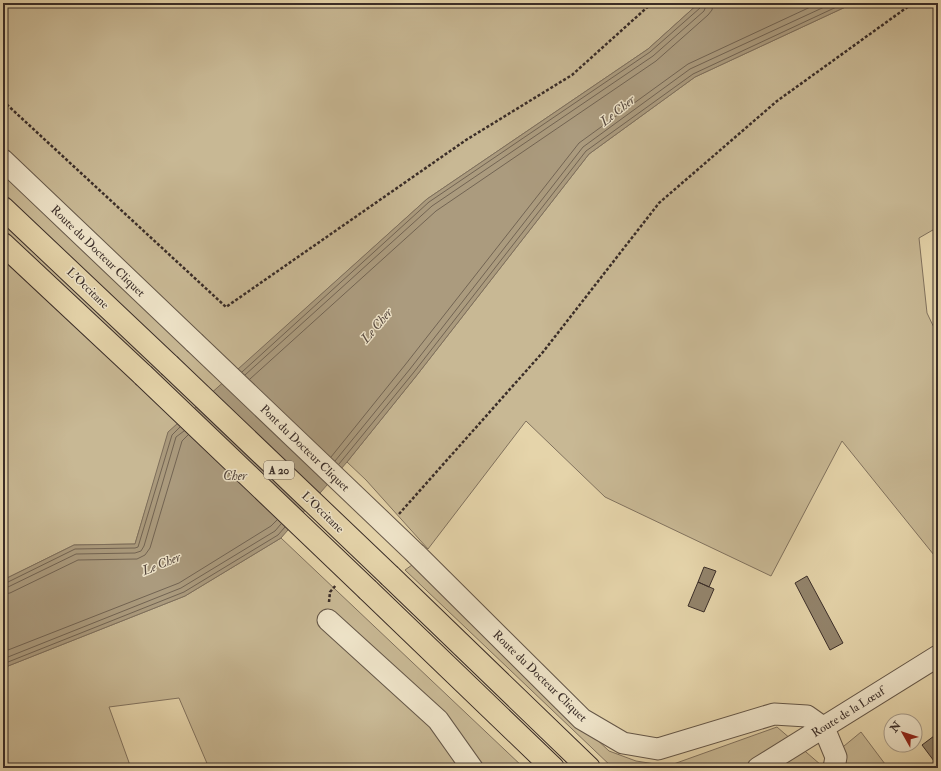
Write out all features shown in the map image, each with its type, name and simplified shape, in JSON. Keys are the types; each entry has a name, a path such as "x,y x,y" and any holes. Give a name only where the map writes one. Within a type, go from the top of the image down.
{"highway":[{"name":"L'Occitane","path":"3,208 390,576 589,768"},
{"name":"A 20","path":"3,244 143,375 553,768"}],"street":[{"name":"Route du Docteur Cliquet","path":"3,160 194,342"},
{"name":"Pont du Docteur Cliquet","path":"194,342 416,554"},
{"name":"Route du Docteur Cliquet","path":"416,554 582,719 624,743 658,749 774,714 807,716 824,728"},
{"path":"328,620 438,720 472,768"},
{"name":"Route de la Lœuf","path":"758,768 938,656"},
{"path":"824,728 836,757 834,768"}],"path":[{"path":"3,101 226,307 466,140 572,74 652,3"},
{"path":"431,478 543,352 659,203 777,101 913,3"}],"shaded area":[{"path":"3,3 699,3 648,49 427,199 169,432 135,544 74,545 3,580"},
{"path":"854,3 938,3 938,227 919,238 927,313 938,336 938,560 842,441 771,576 605,497 526,421 428,549 366,480 347,462 417,375 589,154 695,77"},
{"path":"281,538 524,768 209,768 179,698 109,707 131,768 3,768 3,668 185,596"},
{"path":"412,565 609,751 636,761 668,766 777,727 821,765 861,732 888,768 613,768 405,570"}],"water":[{"name":"Cher","path":"699,3 854,3 695,77 589,154 417,375 347,462 281,538 185,596 3,668 3,580 74,545 135,544 168,432 427,199 648,49"}],"building":[{"path":"704,567 716,571 709,587 698,582"},
{"path":"807,576 843,643 830,650 795,583"},
{"path":"698,582 714,589 704,612 688,606"},
{"path":"938,733 937,765 923,746 923,744"}],"water label":[{"name":"Le Cher","path":"617,110"},
{"name":"Le Cher","path":"376,325"},
{"name":"Le Cher","path":"161,563"}]}
